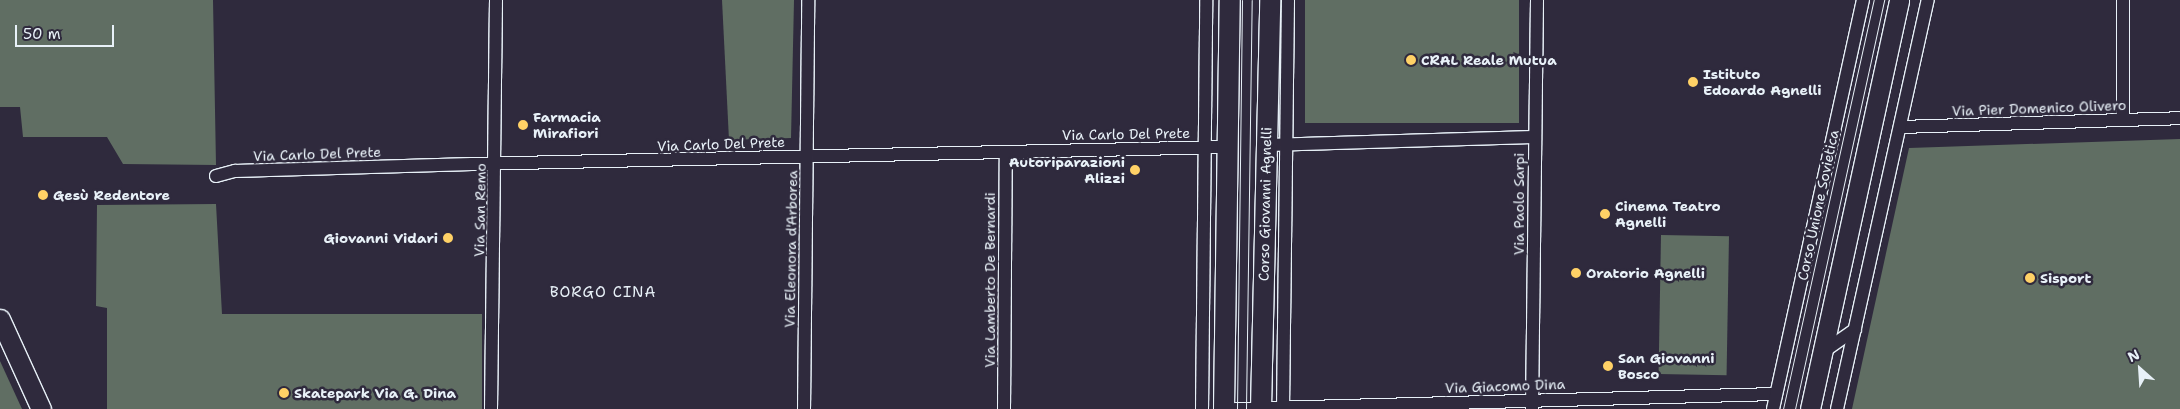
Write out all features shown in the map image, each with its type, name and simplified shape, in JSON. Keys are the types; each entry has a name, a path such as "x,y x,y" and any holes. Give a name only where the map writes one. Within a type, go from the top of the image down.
{"main road":[{"path":"1224,409 1230,0"},
{"name":"Corso Giovanni Agnelli","path":"1261,409 1276,144 1270,0"},
{"path":"1810,409 1899,0"},
{"path":"0,319 42,409"}],"street":[{"name":"Via Eleonora d'Arborea","path":"804,409 808,0"},
{"path":"1202,409 1206,0"},
{"name":"Corso Giovanni Agnelli","path":"1283,408 1276,144 1288,0"},
{"name":"Via Paolo Sarpi","path":"1532,405 1537,0"},
{"name":"Corso Unione Sovietica","path":"1773,409 1863,0"},
{"path":"1837,409 1928,0"},
{"path":"2122,120 2123,0"},
{"name":"Via San Remo","path":"491,409 498,4"},
{"name":"Via Pier Domenico Olivero","path":"1900,127 2180,118"},
{"path":"1276,144 1534,137"},
{"name":"Via Carlo Del Prete","path":"216,176 235,171 1228,147"},
{"name":"Via Lamberto De Bernardi","path":"1004,409 1006,152"},
{"path":"1823,352 1855,330"},
{"name":"Via Giacomo Dina","path":"1235,409 1532,405 1776,394"}],"green space":[{"path":"0,0 213,0 216,165 123,164 107,137 23,137 20,107 0,107"},
{"path":"722,0 794,0 791,138 729,140"},
{"name":"CRAL Reale Mutua","path":"1305,0 1519,0 1519,123 1305,123"},
{"name":"Sisport","path":"2180,139 2180,409 1852,409 1909,148"},
{"path":"216,204 222,314 482,314 482,409 107,409 107,308 96,306 97,205"},
{"path":"1661,235 1729,236 1727,375 1659,374"},
{"path":"0,361 22,409 0,409"}],"tram line":[{"path":"1237,409 1242,0"},
{"path":"1246,409 1252,0"},
{"path":"1783,409 1874,0"},
{"path":"1795,409 1884,0"}],"place":[{"name":"CRAL Reale Mutua","path":"1411,60"},
{"name":"Istituto Edoardo Agnelli","path":"1693,82"},
{"name":"Farmacia Mirafiori","path":"523,125"},
{"name":"Autoriparazioni Alizzi","path":"1135,170"},
{"name":"Gesù Redentore","path":"43,195"},
{"name":"Cinema Teatro Agnelli","path":"1605,214"},
{"name":"Giovanni Vidari","path":"448,238"},
{"name":"Oratorio Agnelli","path":"1576,273"},
{"name":"Sisport","path":"2030,278"},
{"name":"San Giovanni Bosco","path":"1608,366"},
{"name":"Skatepark Via G. Dina","path":"284,393"}],"district":[{"name":"BORGO CINA","path":"603,293"}]}
